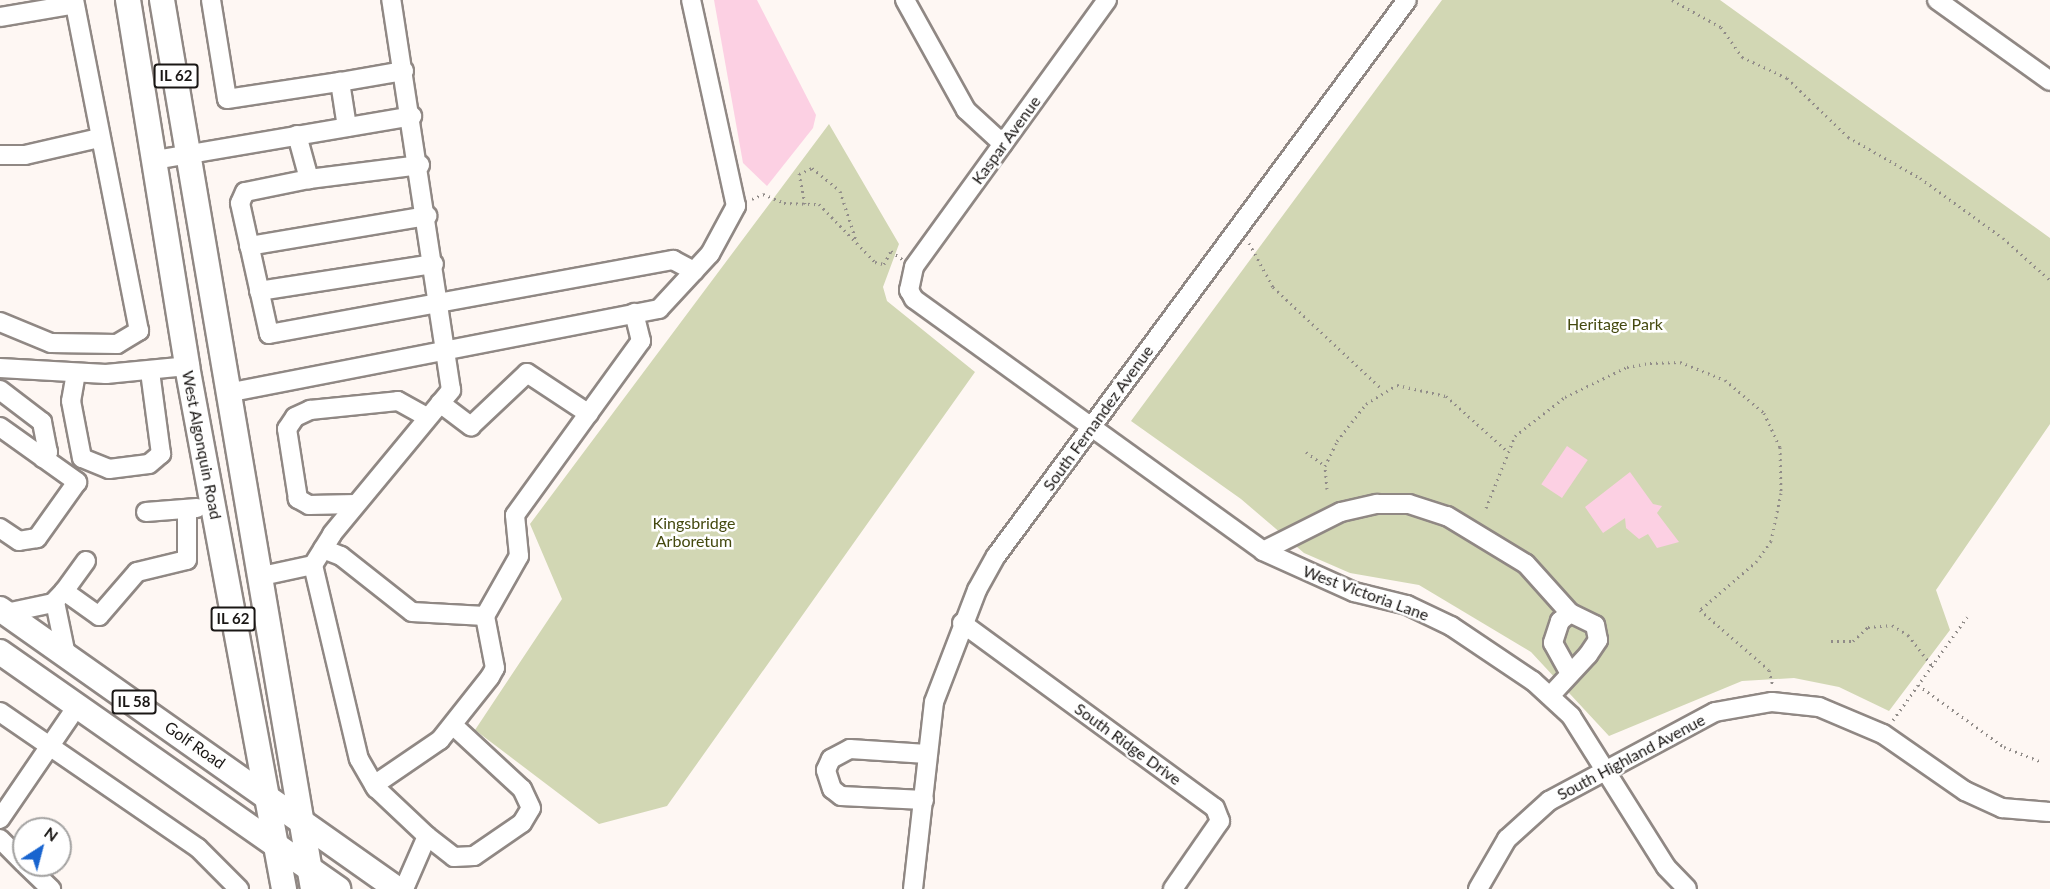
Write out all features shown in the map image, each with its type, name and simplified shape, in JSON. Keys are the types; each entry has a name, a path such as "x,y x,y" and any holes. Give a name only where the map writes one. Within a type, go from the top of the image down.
{"main road":[{"name":"West Algonquin Road","path":"128,0 187,366 284,889"},
{"name":"IL 62","path":"162,0 232,392 312,879"},
{"name":"Golf Road","path":"3,611 302,820"},
{"name":"IL 58","path":"0,652 277,844 312,879 338,889"},
{"name":"IL 58","path":"302,820 398,889"}],"street":[{"path":"211,0 227,99 404,71"},
{"path":"391,0 420,165 451,390 356,504 313,565 348,730 374,785 448,854 465,858 528,817 529,798 454,726"},
{"path":"232,392 659,309 694,271 736,206 691,0"},
{"path":"905,0 966,110 1003,144"},
{"name":"Kaspar Avenue","path":"912,275 1107,0"},
{"name":"South Fernandez Avenue","path":"913,889 934,702 962,622 996,556 1407,0"},
{"path":"1937,0 2050,81"},
{"path":"0,17 73,3 139,331 117,344 51,343 0,322"},
{"path":"340,82 347,127"},
{"path":"155,160 190,152 412,116"},
{"path":"297,135 309,179"},
{"path":"0,140 0,153 25,155 99,138"},
{"path":"420,165 309,179 245,192 240,203 269,334 673,260 694,271"},
{"path":"249,246 427,216"},
{"path":"259,291 434,264"},
{"name":"West Victoria Lane","path":"912,275 914,299 1089,430 1263,551 1354,592 1407,605 1451,626 1550,696 1571,716 1666,867 1687,889"},
{"path":"374,785 454,726 495,668 485,616 519,556 515,515 641,341 634,314"},
{"path":"0,368 76,373 150,372 187,366"},
{"path":"76,373 71,401 82,458 109,469 149,464 161,454 150,372"},
{"path":"440,403 471,426 527,373 589,414"},
{"path":"0,390 42,422 48,452 43,458"},
{"path":"356,504 309,505 298,499 287,429 295,417 310,410 398,402 427,417"},
{"path":"0,427 77,482 37,538 19,541 0,528"},
{"path":"1263,551 1341,512 1377,504 1409,504 1448,516 1526,564 1570,613 1595,625 1598,640 1550,696"},
{"path":"146,512 214,507"},
{"path":"3,611 60,597 99,616 137,572 187,560 187,509"},
{"path":"323,549 341,556 412,612 485,616"},
{"path":"66,655 60,597 86,561"},
{"path":"262,576 313,565"},
{"path":"1570,613 1557,627 1553,643 1570,674"},
{"name":"South Ridge Drive","path":"962,622 1215,808 1220,820 1173,889"},
{"name":"South Highland Avenue","path":"1478,889 1507,839 1549,801 1715,712 1772,702 1819,707 1883,734 1974,795 2002,808 2050,812"},
{"path":"0,819 77,706"},
{"path":"0,712 198,848 239,889"},
{"path":"924,800 841,796 832,789 826,770 831,759 850,750 927,754"},
{"path":"404,889 427,836"},
{"path":"0,839 12,851"},
{"path":"39,877 51,889"}],"path":[{"path":"1672,0 1721,27 1742,57 1787,78 1848,137 1920,178 2003,238 2050,280"},
{"path":"805,204 799,174 812,168 833,180 840,191 857,242"},
{"path":"736,206 762,194 805,204 819,204 874,262 884,264 891,251 912,275"},
{"path":"1248,238 1255,261 1273,287 1383,390"},
{"path":"1486,508 1506,450 1515,436 1565,397 1627,367 1680,362 1703,367 1746,394 1764,413 1780,447 1777,520 1758,561 1700,610 1769,670 1772,702"},
{"path":"1327,489 1325,466 1351,421 1383,390 1413,385 1446,396 1506,450"},
{"path":"1306,452 1325,466"},
{"path":"1883,734 1967,617"},
{"path":"1831,641 1853,640 1868,627 1892,625 1908,635 1932,666"},
{"path":"1918,685 2004,747 2042,762"}],"green space":[{"name":"Heritage Park","path":"1442,0 1720,0 2050,238 2050,424 1936,590 1950,630 1889,711 1839,687 1794,678 1742,681 1609,736 1531,652 1419,585 1350,573 1304,553 1241,499 1131,421"},
{"name":"Kingsbridge Arboretum","path":"829,124 899,244 883,287 887,301 975,372 667,806 599,824 475,730 562,599 530,524"}],"shaded area":[{"path":"714,0 757,0 816,115 813,128 767,186 743,163"},
{"path":"1567,446 1588,460 1562,498 1541,484"},
{"path":"1630,472 1653,504 1662,506 1657,513 1679,542 1657,548 1648,534 1639,539 1626,528 1625,518 1603,533 1585,507"}]}
